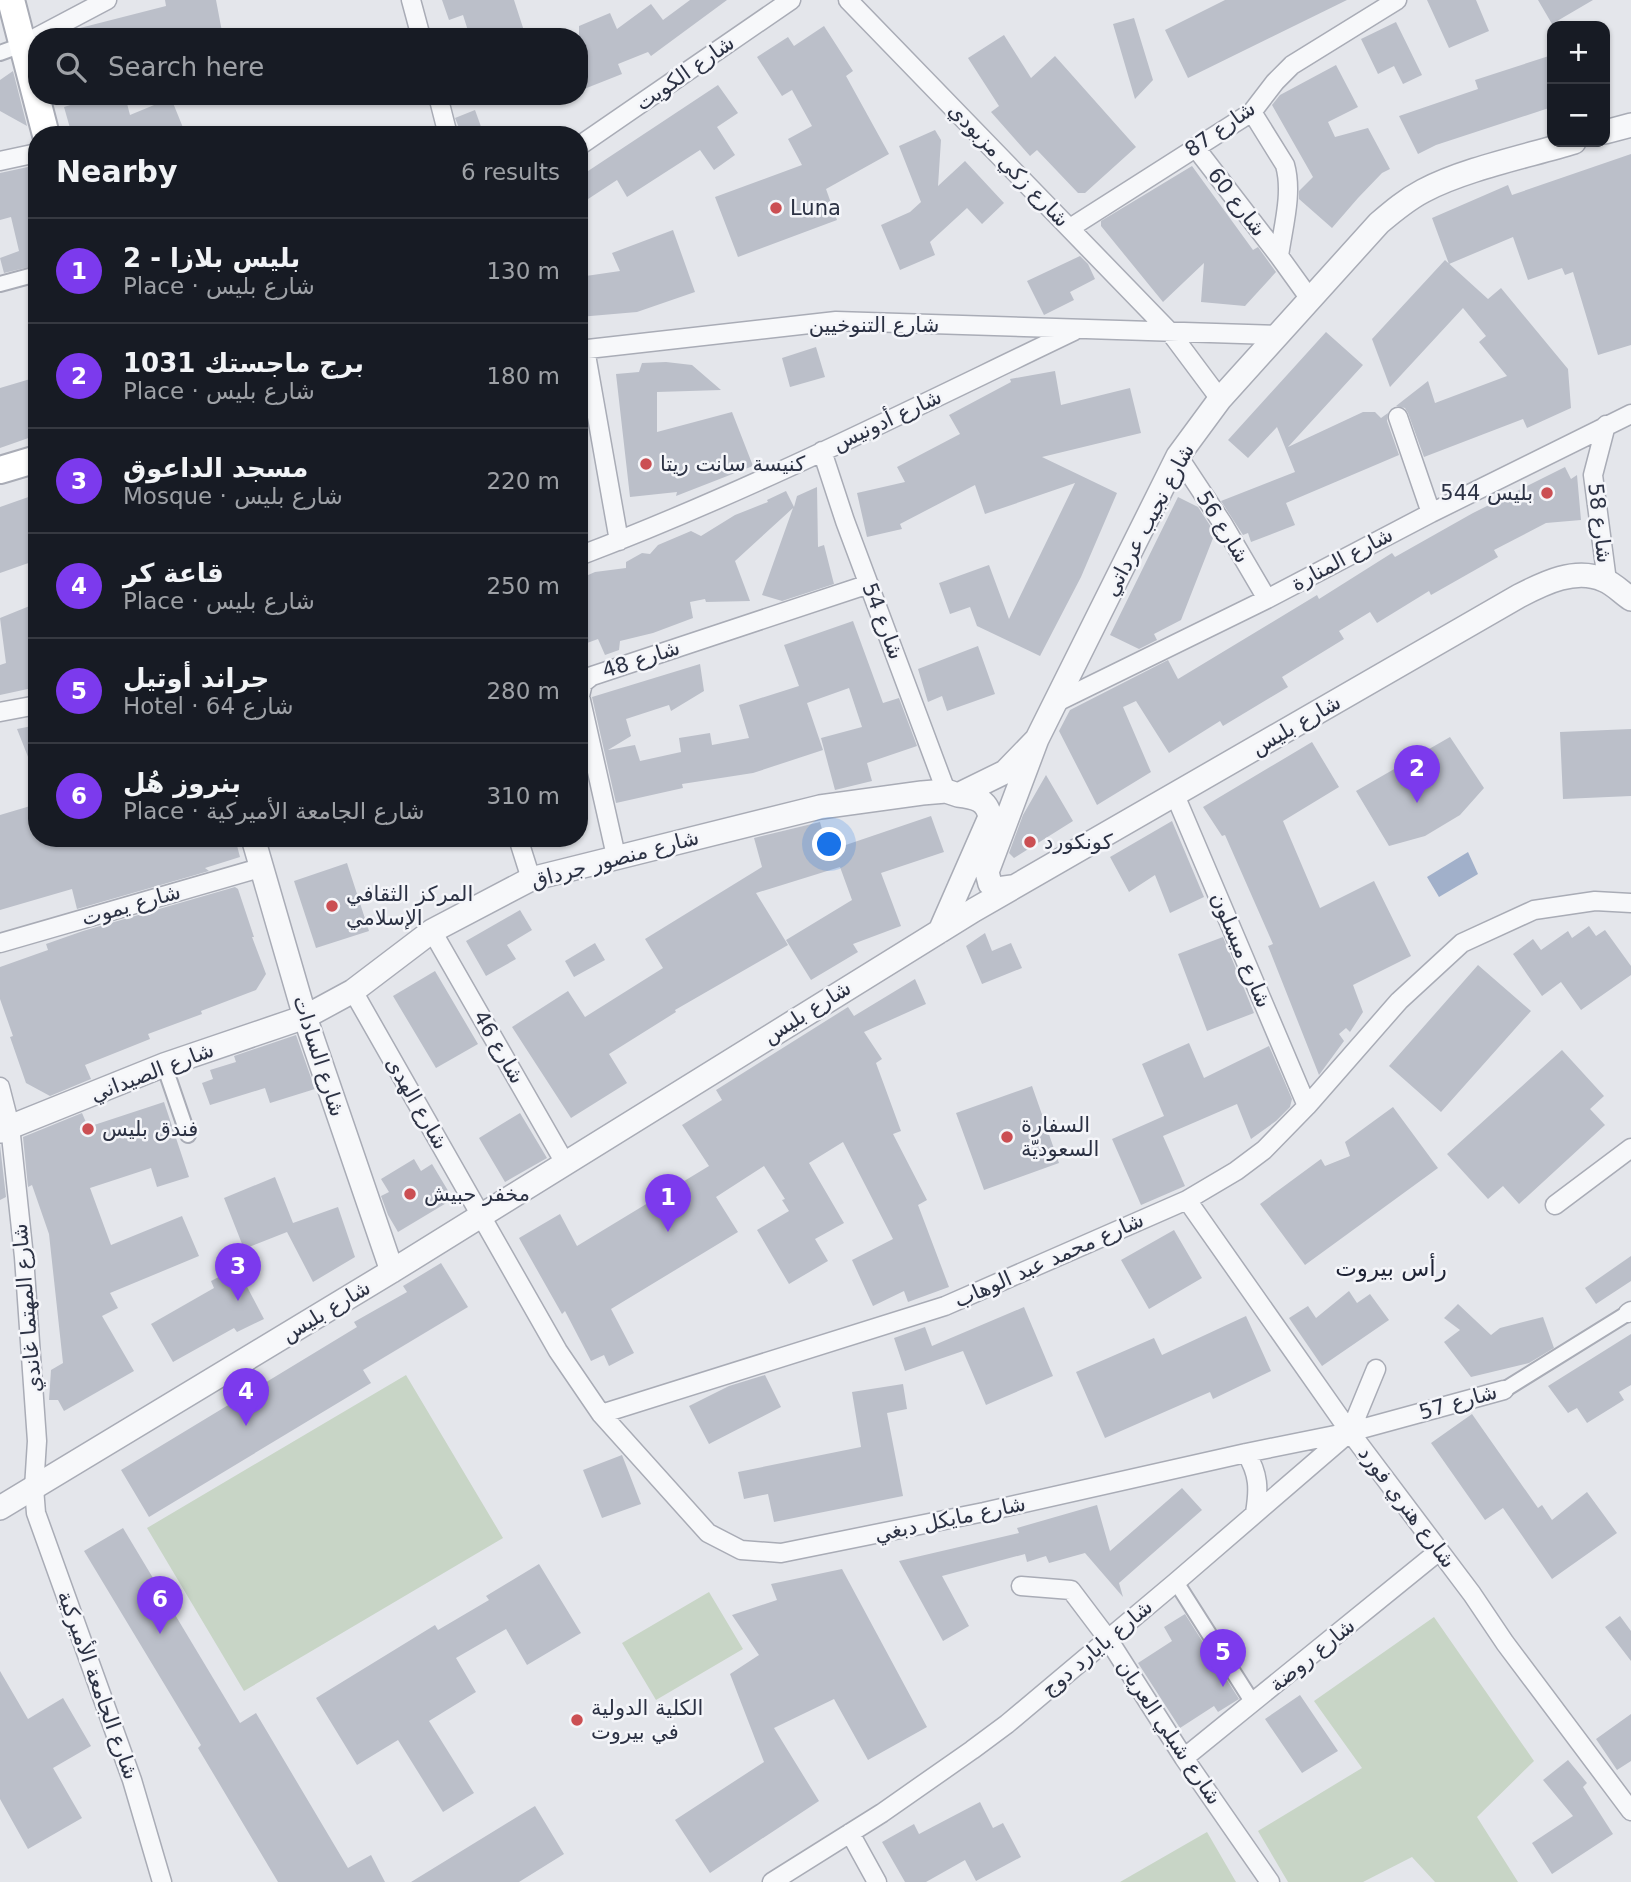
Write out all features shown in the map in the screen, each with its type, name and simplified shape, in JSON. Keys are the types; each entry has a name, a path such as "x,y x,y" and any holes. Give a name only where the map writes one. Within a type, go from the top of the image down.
{"main road":[{"path":"10,0 24,43"},
{"path":"39,105 44,126"},
{"path":"0,470 28,462"}],"street":[{"path":"53,28 107,0"},
{"path":"411,0 419,28"},
{"name":"شارع الكويت","path":"588,140 791,0"},
{"name":"شارع زكي مزبودي","path":"848,0 1170,332 1220,399"},
{"name":"شارع 87","path":"1070,228 1252,112 1292,65 1397,0"},
{"path":"440,105 446,126"},
{"name":"شارع 60","path":"1252,112 1285,165 1288,175 1289,188 1279,256"},
{"path":"1610,131 1631,125"},
{"name":"شارع 60","path":"1195,147 1310,299"},
{"name":"شارع نجيب عرداتي","path":"1012,887 997,889 990,884 988,872 1037,739 1178,456 1220,399 1276,335 1379,223 1401,205 1424,190 1455,177 1557,147"},
{"path":"0,162 28,155"},
{"path":"0,284 28,276"},
{"name":"شارع التنوخيين","path":"588,349 836,321 1170,332"},
{"name":"شارع أدونيس","path":"588,553 822,451 1077,330"},
{"path":"1170,332 1276,335"},
{"path":"588,381 619,541"},
{"name":"شارع المنارة","path":"1053,704 1267,599 1431,513 1631,414"},
{"path":"1398,417 1431,513"},
{"name":"شارع 58","path":"1606,425 1593,475 1607,581"},
{"name":"شارع 54","path":"822,451 869,584 952,793"},
{"name":"شارع 56","path":"1178,456 1223,524 1267,599"},
{"name":"شارع بليس","path":"0,1508 391,1271 1012,887 1538,586 1577,575 1594,576 1607,581 1631,599"},
{"name":"شارع 48","path":"588,679 869,584"},
{"path":"0,712 28,707"},
{"name":"شارع 48","path":"588,732 616,856"},
{"name":"شارع منصور جرداق","path":"305,1017 352,991 432,931 531,879 820,807 952,793 1004,772 1037,739"},
{"path":"940,931 990,817 983,802 975,797 952,793"},
{"name":"شارع ميسلون","path":"1175,795 1307,1106"},
{"name":"شارع السادات","path":"256,847 305,1017 391,1271"},
{"path":"521,847 531,879"},
{"name":"شارع يموت","path":"0,943 263,867"},
{"name":"شارع محمد عبد الوهاب","path":"601,1414 945,1306 1187,1200 1236,1171 1264,1150 1307,1106 1399,1001 1462,943 1534,910 1595,901 1631,903"},
{"name":"شارع 46","path":"432,931 565,1163"},
{"name":"شارع الهدى","path":"352,991 482,1215"},
{"name":"شارع الصيداني","path":"5,1129 164,1065 305,1017"},
{"path":"164,1065 188,1135"},
{"name":"شارع المهتما غاندي","path":"0,1087 24,1257 37,1441 34,1488"},
{"path":"1555,1205 1631,1148"},
{"name":"شارع هنري فورد","path":"1187,1200 1350,1432 1631,1811"},
{"path":"482,1215 558,1351 601,1414"},
{"name":"شارع 57","path":"1350,1432 1504,1390 1629,1312"},
{"name":"شارع بايارد دوج","path":"772,1882 915,1791 972,1750 1007,1724 1176,1582 1350,1432 1376,1369"},
{"name":"شارع مايكل دبغي","path":"601,1414 708,1533 741,1550 759,1553 780,1553 984,1512 1350,1432"},
{"path":"1245,1453 1258,1476 1255,1513"},
{"name":"شارع الجامعة الأميركية","path":"34,1488 36,1513 132,1780 162,1882"},
{"name":"شارع روضة","path":"1184,1758 1439,1550"},
{"path":"1176,1582 1253,1703"},
{"name":"شارع شبلي العريان","path":"1021,1586 1071,1590 1108,1639 1184,1758 1270,1882"},
{"path":"850,1833 877,1882"}],"green space":[{"path":"406,1375 503,1538 244,1691 147,1528"},
{"path":"709,1592 743,1649 656,1700 622,1643"},
{"path":"1434,1617 1534,1761 1477,1817 1518,1882 1435,1882 1412,1857 1363,1882 1288,1882 1258,1831 1362,1768 1314,1701"},
{"path":"1207,1832 1236,1882 1120,1882"}],"water":[{"path":"1468,852 1478,874 1439,897 1427,877"}],"building":[{"path":"165,0 216,0 221,28 80,28 166,6"},
{"path":"442,0 514,0 523,28 467,28 463,15 449,20"},
{"path":"690,0 727,0 651,56 648,52 618,64 622,74 588,87 588,28 579,26 610,13 617,29 651,4 663,20"},
{"path":"1225,0 1347,0 1188,78 1165,30"},
{"path":"1427,0 1476,0 1489,31 1449,48"},
{"path":"1538,0 1593,0 1557,21 1550,21"},
{"path":"1134,18 1153,80 1135,99 1113,24"},
{"path":"1396,22 1422,75 1403,84 1394,66 1378,74 1361,39"},
{"path":"824,26 853,71 846,76 889,154 826,189 837,220 738,257 715,197 802,165 788,139 812,126 792,90 782,96 757,57 788,37 794,46"},
{"path":"1004,35 1031,78 1055,56 1136,147 1085,193 1078,193 1037,150 1030,156 991,112 999,106 968,58"},
{"path":"1547,57 1547,109 1436,145 1418,154 1399,116 1478,89 1475,80"},
{"path":"1336,65 1358,107 1328,122 1335,137 1368,128 1390,169 1382,173 1332,228 1299,199 1299,191 1313,177 1272,105 1280,95"},
{"path":"13,71 27,126 0,111 0,80"},
{"path":"718,85 738,113 717,127 735,155 714,170 700,150 627,197 617,180 588,199 588,171"},
{"path":"127,105 130,115 154,105 174,105 182,126 69,126 64,107"},
{"path":"475,110 481,126 458,126 455,118"},
{"path":"935,130 941,140 938,186 965,161 1004,203 982,224 967,208 930,242 935,255 900,270 881,225 910,212 921,202 899,146"},
{"path":"1631,154 1631,345 1598,355 1573,272 1565,275 1562,268 1528,280 1513,237 1449,264 1432,218 1508,185 1512,195"},
{"path":"1192,166 1253,250 1258,247 1276,272 1245,306 1201,302 1204,263 1163,302 1101,226 1101,221"},
{"path":"28,167 28,267 4,273 0,258 19,251 11,217 0,220 0,173"},
{"path":"673,230 695,292 637,312 588,316 588,276 620,271 612,253"},
{"path":"1080,256 1088,264 1095,279 1070,292 1074,300 1044,315 1027,281"},
{"path":"1445,260 1488,299 1501,288 1568,369 1571,408 1527,428 1523,419 1424,457 1408,413 1405,408 1396,406 1428,381 1435,403 1507,376 1479,342 1486,336 1463,308 1390,387 1372,339"},
{"path":"1326,332 1363,365 1288,447 1363,412 1375,412 1381,418 1388,413 1387,421 1399,455 1286,503 1295,525 1251,542 1248,533 1243,535 1221,501 1295,472 1277,427 1248,458 1228,440"},
{"path":"816,347 825,377 790,387 782,358"},
{"path":"642,363 692,365 721,390 657,392 657,432 732,412 753,466 676,496 677,492 630,497 616,374 639,372"},
{"path":"1055,371 1061,405 1130,388 1141,433 1042,457 1117,493 1081,577 1040,656 977,626 970,607 950,614 939,583 989,565 1009,619 1075,483 985,514 975,485 900,524 902,529 867,537 857,493 905,482 897,467 960,434 949,415 1011,382 1010,379"},
{"path":"28,380 28,438 0,448 0,388"},
{"path":"1565,467 1571,479 1577,475 1581,520 1546,523 1494,550 1498,557 1431,595 1429,591 1377,623 1370,612 1339,631 1344,639 1282,677 1288,687 1223,726 1220,721 1169,753 1136,701 1123,707 1151,772 1097,805 1059,731 1070,710 1168,660 1178,679 1317,595 1319,599 1392,553 1395,557 1473,513"},
{"path":"817,487 818,547 824,545 834,584 782,601 762,595 793,508 735,561 750,601 706,602 705,599 690,602 693,618 653,633 620,641 619,650 605,655 598,639 588,643 588,575 626,568 626,562 642,553 650,554 658,545 691,531 701,536 735,515 768,502 767,500 786,491 794,507 797,496"},
{"path":"28,497 28,563 0,573 0,507"},
{"path":"1178,497 1198,507 1215,533 1181,620 1154,634 1157,640 1139,649 1110,635"},
{"path":"28,607 28,689 0,695 0,665 6,663 0,618"},
{"path":"853,621 883,703 899,698 917,746 867,763 872,781 835,790 821,738 862,727 849,688 807,703 823,750 753,773 682,784 683,788 616,803 592,697 700,664 704,691 671,711 669,705 626,719 631,736 608,750 635,745 640,761 681,752 679,738 710,733 712,745 749,738 739,705 799,686 784,645"},
{"path":"978,646 995,694 947,711 942,696 928,702 918,669"},
{"path":"28,727 28,757 17,729"},
{"path":"1631,729 1631,796 1563,799 1560,732"},
{"path":"1450,737 1484,788 1460,815 1425,836 1389,846 1356,791"},
{"path":"1312,742 1339,787 1283,821 1320,908 1374,881 1411,956 1353,985 1363,1012 1350,1032 1346,1028 1339,1034 1344,1041 1319,1075 1268,946 1273,944 1225,835 1222,836 1203,807"},
{"path":"1046,775 1073,821 1014,858 1009,853 1023,815"},
{"path":"28,807 28,847 237,847 240,857 205,868 209,871 77,909 72,889 0,910 0,815"},
{"path":"931,816 944,852 881,873 901,926 853,944 858,952 811,980 786,940 852,900 840,867 756,893 788,945 675,1010 676,1012 609,1054 627,1083 571,1118 512,1027 568,991 585,1017 663,968 645,939 762,867 754,838 820,822 828,851"},
{"path":"1172,821 1204,897 1170,913 1155,875 1129,892 1110,857"},
{"name":"المركز الثقافي الإسلامي","path":"347,863 369,931 316,948 294,881"},
{"path":"235,887 238,889 266,974 256,990 148,1034 150,1039 85,1065 91,1079 50,1096 26,1083 0,999 0,967 48,950 46,944 83,931"},
{"path":"520,910 532,930 507,945 516,959 486,976 466,941"},
{"path":"1589,926 1596,936 1605,930 1631,966 1631,975 1581,1010 1561,982 1542,996 1513,954 1533,939 1541,950 1568,931 1572,938"},
{"path":"985,933 992,951 1011,943 1022,968 982,984 966,946"},
{"path":"1223,937 1254,1013 1207,1031 1178,954"},
{"path":"595,943 605,960 574,977 565,961"},
{"path":"1478,965 1531,1011 1441,1112 1389,1066"},
{"path":"435,971 478,1044 436,1068 393,996"},
{"path":"915,979 926,1004 864,1032 882,1059 876,1063 901,1131 893,1134 927,1200 918,1205 949,1287 908,1302 904,1291 873,1306 852,1260 893,1239 843,1142 809,1163 844,1223 815,1239 828,1261 789,1284 757,1230 789,1211 782,1200 785,1199 764,1166 716,1197 738,1232 611,1309 634,1353 609,1366 604,1355 591,1361 565,1311 562,1314 519,1238 560,1214 577,1246 709,1166 682,1125 722,1100 716,1090 848,1007 854,1016"},
{"path":"296,1035 315,1089 270,1103 265,1088 210,1105 202,1083 213,1079 210,1070 236,1062 234,1056"},
{"path":"1189,1043 1204,1078 1269,1046 1292,1099 1290,1107 1251,1139 1237,1104 1163,1136 1185,1186 1141,1205 1112,1139 1164,1116 1142,1064"},
{"path":"1562,1050 1604,1096 1590,1109 1605,1125 1519,1204 1503,1186 1488,1199 1447,1154"},
{"path":"1032,1086 1059,1163 984,1190 956,1113"},
{"path":"164,1102 189,1177 157,1187 151,1168 90,1188 111,1245 182,1216 199,1256 110,1293 118,1308 102,1316 134,1371 64,1411 58,1400 49,1400 51,1370 63,1363 49,1234 32,1185 28,1187 23,1137 82,1113 88,1127"},
{"path":"1393,1107 1438,1168 1305,1265 1260,1204 1321,1159 1325,1166 1350,1156 1345,1142"},
{"path":"520,1113 547,1158 505,1182 479,1138"},
{"path":"0,1145 6,1197 0,1200"},
{"path":"414,1159 421,1171 432,1164 453,1199 398,1232 381,1196 389,1192 381,1179"},
{"path":"275,1177 293,1223 338,1207 355,1257 313,1282 287,1232 244,1249 224,1198"},
{"path":"1174,1230 1202,1278 1149,1309 1121,1260"},
{"path":"1631,1256 1631,1281 1596,1304 1585,1288"},
{"path":"246,1263 254,1279 245,1283 264,1319 237,1332 234,1328 173,1362 151,1324 214,1288 211,1281"},
{"path":"441,1263 468,1307 363,1370 371,1383 149,1517 121,1470 357,1327 354,1322 407,1292 403,1286"},
{"path":"1349,1291 1357,1303 1370,1294 1389,1320 1322,1366 1289,1318 1308,1306 1316,1318"},
{"path":"1458,1304 1491,1335 1500,1328 1543,1317 1554,1348 1529,1363 1471,1377 1444,1342 1460,1330 1444,1318"},
{"path":"1024,1307 1053,1376 986,1405 963,1351 905,1371 894,1338 925,1327 932,1346"},
{"path":"1246,1316 1271,1371 1213,1399 1210,1392 1105,1438 1076,1372 1154,1338 1162,1355"},
{"path":"1631,1334 1631,1385 1619,1392 1624,1400 1587,1423 1577,1408 1568,1413 1548,1386"},
{"path":"765,1375 781,1407 709,1444 689,1406 729,1386"},
{"path":"903,1384 907,1409 887,1413 903,1496 774,1522 768,1494 744,1499 738,1472 861,1447 852,1392"},
{"path":"1472,1414 1538,1508 1542,1505 1552,1520 1587,1492 1617,1533 1552,1579 1503,1508 1485,1520 1431,1443"},
{"path":"622,1455 641,1504 602,1518 583,1470"},
{"path":"1182,1488 1202,1510 1119,1583 1123,1597 1085,1553 1049,1563 1046,1556 1027,1562 1025,1554 942,1576 969,1626 943,1641 899,1561 1019,1533 1017,1528 1097,1505 1110,1551"},
{"path":"123,1528 240,1723 256,1713 348,1868 371,1855 385,1882 278,1882 198,1748 201,1745 84,1551"},
{"path":"539,1564 581,1633 527,1665 506,1629 456,1658 476,1692 429,1721 474,1793 443,1812 398,1740 357,1765 316,1698 435,1625 438,1630 489,1600 486,1596"},
{"path":"842,1569 927,1727 868,1760 834,1699 774,1728 819,1801 710,1873 675,1820 764,1762 730,1674 759,1655 732,1615 777,1600 771,1584"},
{"path":"1185,1614 1239,1699 1218,1712 1214,1706 1180,1728 1138,1663 1172,1641 1164,1627"},
{"path":"1620,1616 1631,1631 1631,1661 1605,1627"},
{"path":"0,1671 28,1719 63,1698 91,1746 53,1768 82,1818 28,1849 0,1799"},
{"path":"1300,1695 1338,1751 1302,1773 1265,1719"},
{"path":"1631,1714 1631,1761 1617,1770 1596,1739"},
{"path":"1568,1760 1587,1783 1583,1787 1613,1834 1552,1874 1532,1843 1573,1816 1543,1780"},
{"path":"980,1802 993,1828 1003,1823 1021,1857 976,1881 965,1860 926,1882 905,1882 882,1842 914,1824 919,1834"},
{"path":"535,1806 564,1854 519,1882 411,1882"}],"place":[{"name":"Luna","path":"776,208"},
{"name":"كنيسة سانت ريتا","path":"646,464"},
{"name":"بليس 544","path":"1547,493"},
{"name":"برج ماجستك 1031","path":"1417,803"},
{"name":"كونكورد","path":"1030,842"},
{"name":"المركز الثقافي الإسلامي","path":"332,906"},
{"name":"فندق بليس","path":"88,1129"},
{"name":"السفارة السعوديّة","path":"1007,1137"},
{"name":"مخفر حبيش","path":"410,1194"},
{"name":"2 - بليس بلازا","path":"668,1232"},
{"name":"مسجد الداعوق","path":"238,1301"},
{"name":"قاعة كر","path":"246,1426"},
{"name":"بنروز هُل","path":"160,1634"},
{"name":"جراند أوتيل","path":"1223,1687"},
{"name":"الكلية الدولية في بيروت","path":"577,1720"}],"district":[{"name":"رأس بيروت","path":"1391,1268"}]}
